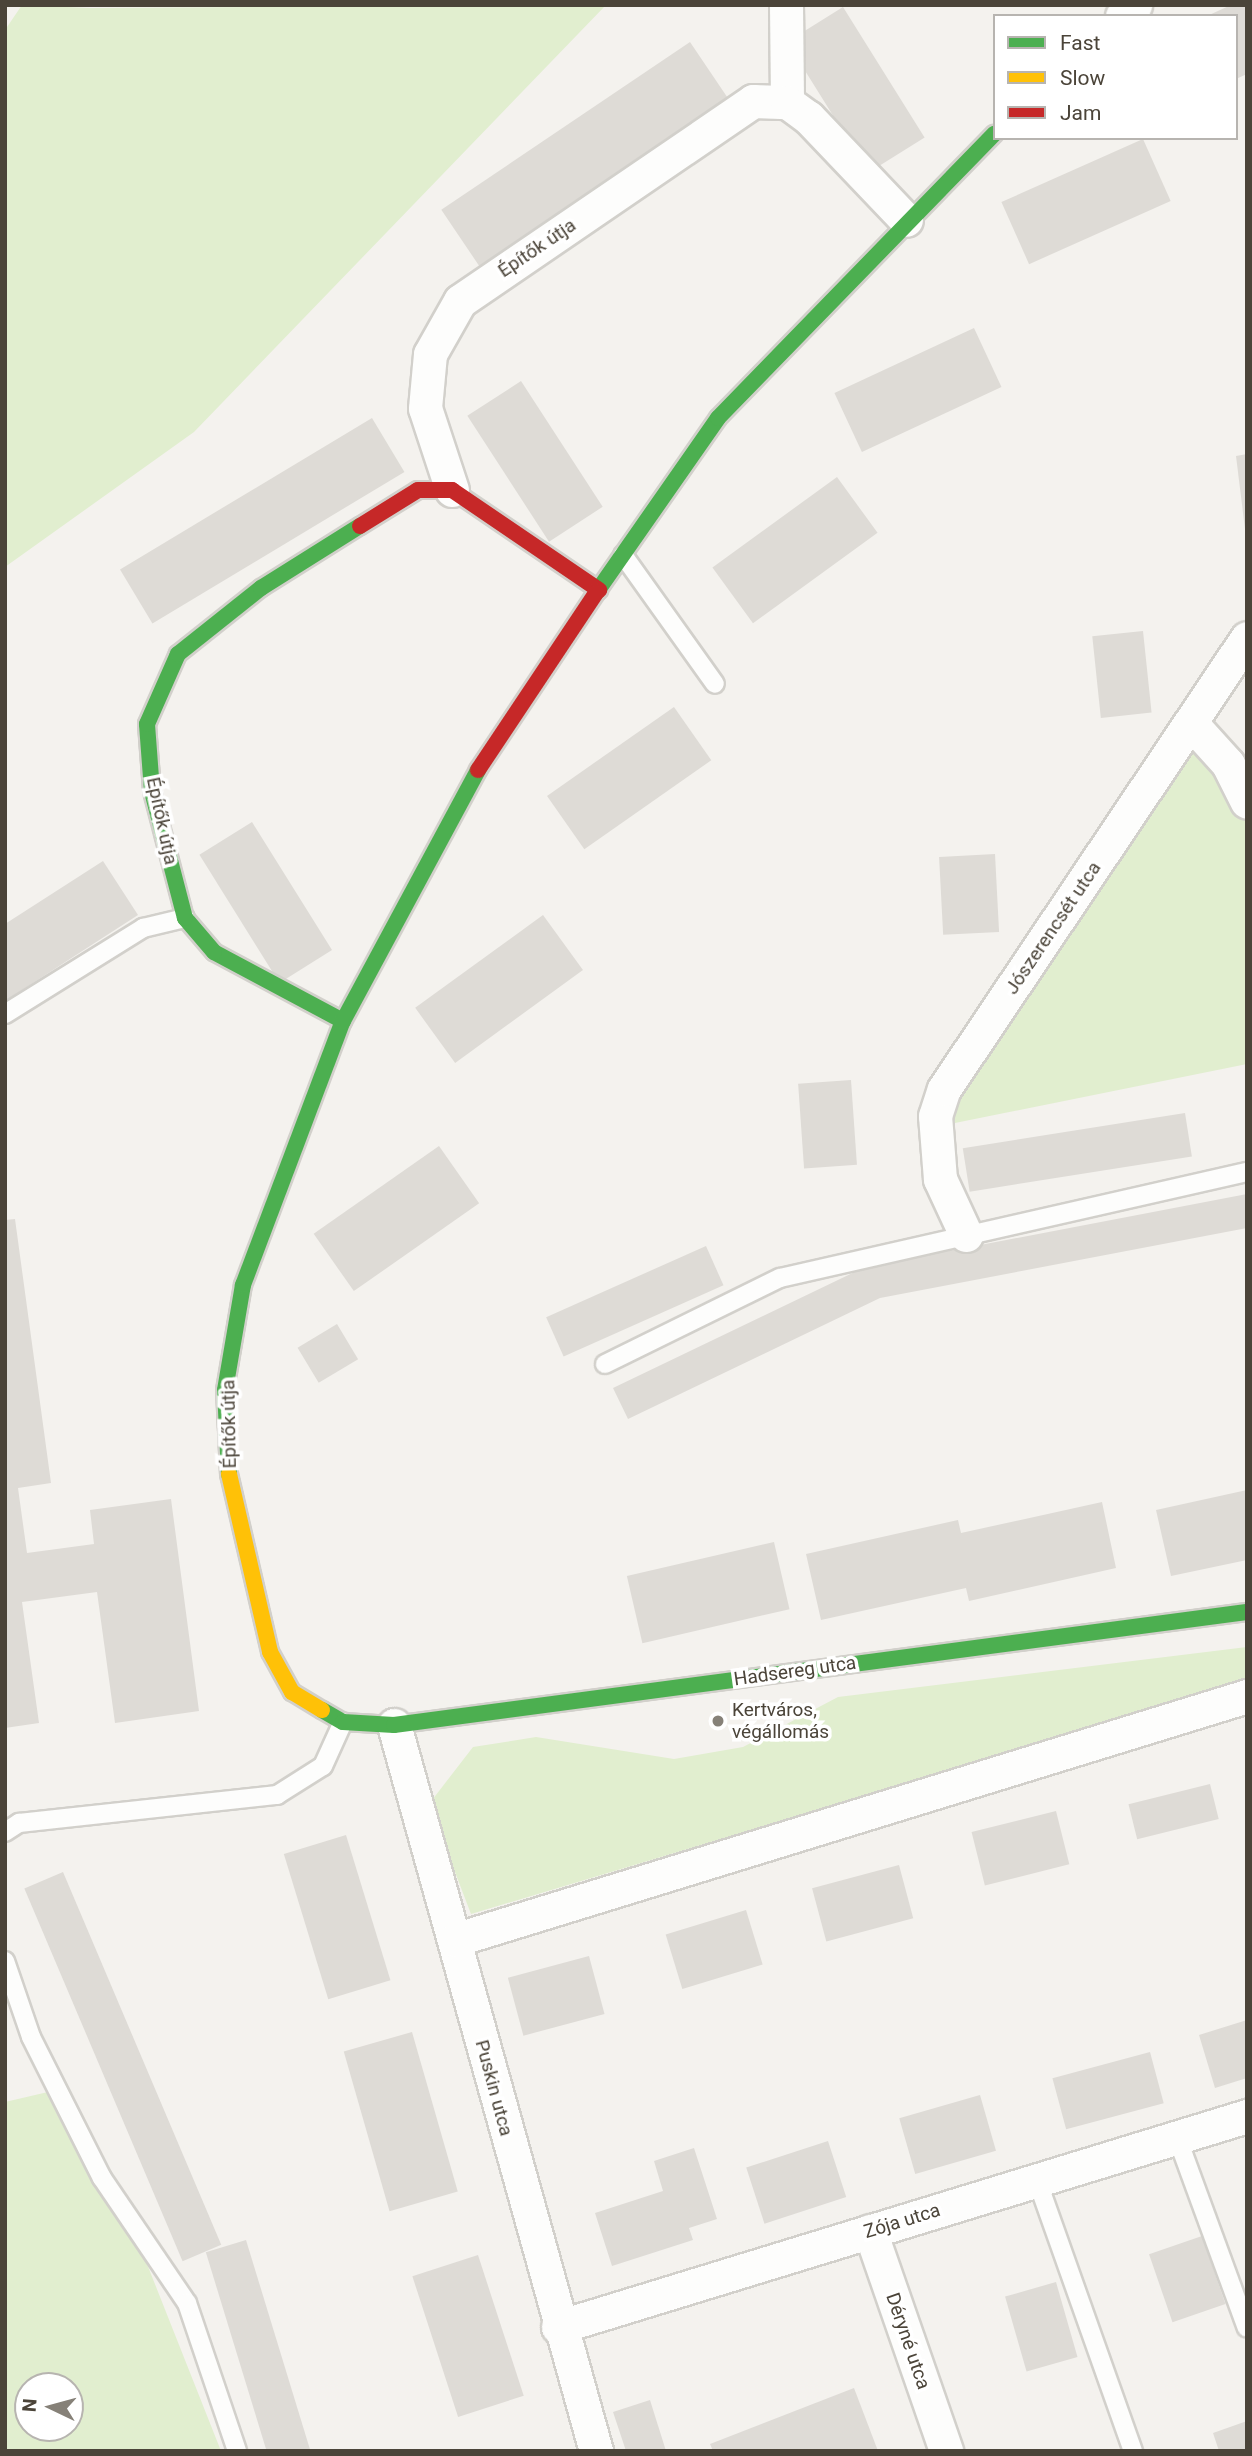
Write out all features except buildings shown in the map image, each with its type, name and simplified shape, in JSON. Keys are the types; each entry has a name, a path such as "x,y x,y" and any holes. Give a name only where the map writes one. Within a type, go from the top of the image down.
{"street":[{"path":"786,5 787,102 906,220"},
{"name":"Építők útja","path":"343,1021 215,953 185,918 152,791 147,724 178,654 261,588 418,490 452,490 425,408 430,354 460,301 752,101 787,102"},
{"name":"Építők útja","path":"343,1722 292,1692 270,1652 230,1491 225,1390 243,1285 343,1021 437,839 507,721 718,418 906,220 993,134"},
{"path":"452,490 599,590"},
{"name":"Jószerencsét utca","path":"966,1236 940,1179 934,1116 944,1089 1247,638"},
{"path":"1191,723 1228,764 1247,803"},
{"name":"Hadsereg utca","path":"343,1722 394,1725 1247,1612"},
{"path":"454,1940 1247,1696"},
{"name":"Puskin utca","path":"394,1725 558,2327 596,2451"},
{"name":"Zója utca","path":"558,2327 1247,2116"},
{"name":"Déryné utca","path":"870,2231 946,2451"}],"lane":[{"path":"623,555 715,684"},
{"path":"5,1014 143,928 185,918"},
{"path":"605,1364 780,1278 1247,1172"},
{"path":"5,1832 19,1823 277,1795 323,1766 343,1722"},
{"path":"5,1961 31,2038 102,2178 187,2303 237,2451"},
{"path":"1177,2137 1247,2328"},
{"path":"1037,2180 1133,2451"}],"green space":[{"path":"22,5 90,8 606,5 194,432 5,567 5,30"},
{"path":"1194,747 1247,814 1247,1064 950,1124 945,1114"},
{"path":"1247,1647 1247,1681 471,1914 429,1804 473,1747 536,1737 674,1759 743,1747 838,1697"},
{"path":"48,2092 109,2168 221,2451 5,2451 5,2102"}],"traffic: fast":[{"path":"596,593 718,418 993,135"},
{"path":"343,1021 214,952 185,918 152,791 147,724 178,654 261,588 360,526"},
{"path":"229,1474 225,1390 243,1285 343,1021 478,770"},
{"path":"322,1710 343,1722 394,1725 1247,1612"}],"traffic: slow":[{"path":"229,1474 270,1652 292,1692 322,1710"}],"traffic: jam":[{"path":"360,526 418,490 452,490 599,590"},
{"path":"478,770 596,593"}],"place":[{"name":"Kertváros, végállomás","path":"718,1721"}]}
